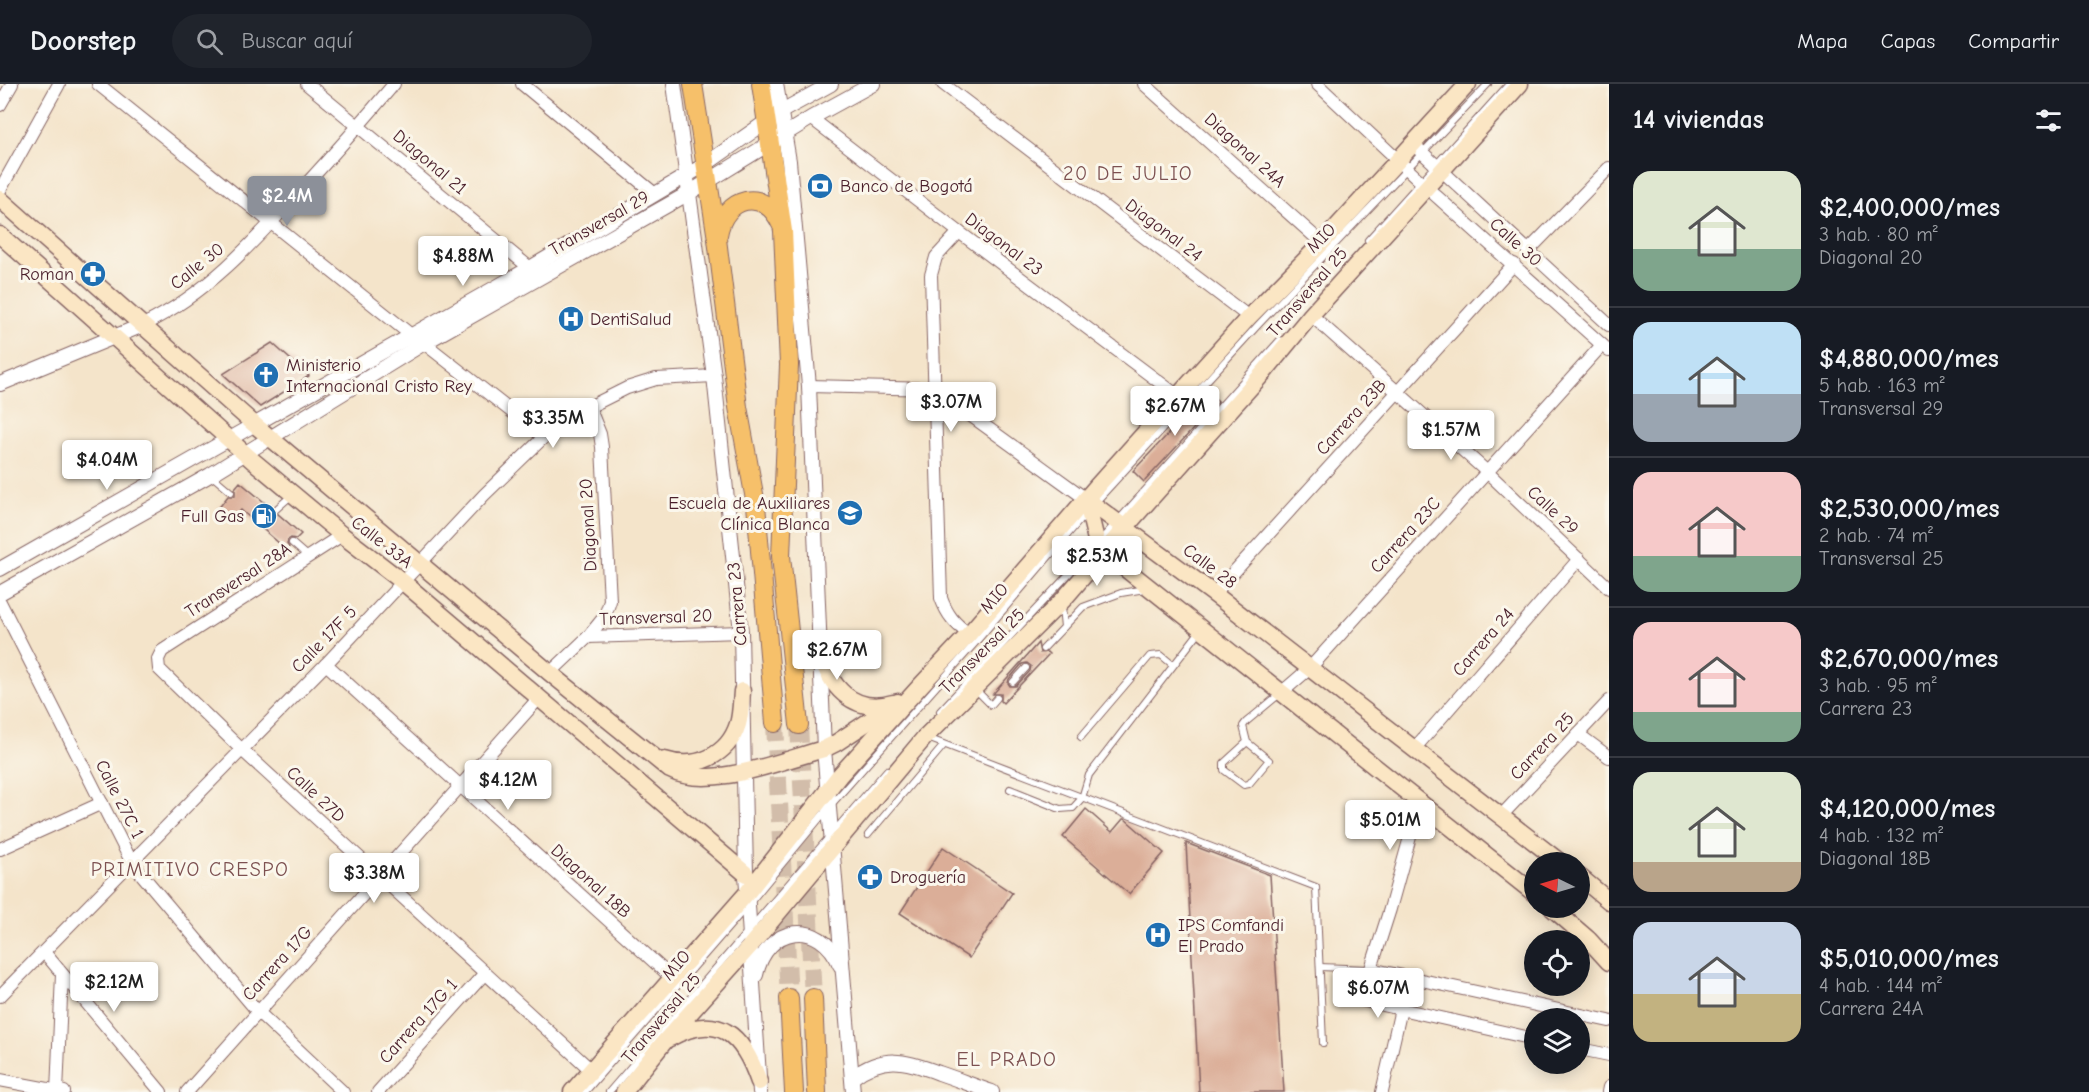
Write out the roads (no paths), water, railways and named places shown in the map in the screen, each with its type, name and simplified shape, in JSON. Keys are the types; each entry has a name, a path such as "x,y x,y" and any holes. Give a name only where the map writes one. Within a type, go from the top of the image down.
{"main road":[{"name":"Carrera 23","path":"693,84 717,239 738,407 756,505 775,723"},
{"path":"761,84 773,117 769,144 783,231 789,375 781,556 799,725"},
{"name":"Transversal 25","path":"572,1092 672,978 748,899 828,789 922,684 1090,504 1178,396 1249,317 1418,148 1468,84"},
{"name":"Transversal 25","path":"624,1092 832,840 925,737 1063,600 1101,548 1122,524 1265,371 1439,167 1520,84"},
{"name":"Calle 33A","path":"0,199 255,425 550,673 648,750 665,767 686,776 717,777 744,772"},
{"path":"717,239 720,224 725,215 737,204 748,201 758,201 769,207 777,217 783,231"},
{"name":"Calle 33A","path":"0,235 244,454 292,495 403,582 746,874"},
{"path":"1090,504 1101,548 1524,885"},
{"name":"Calle 28","path":"1090,504 1122,524 1214,594 1547,852"},
{"path":"820,649 832,681 853,701 876,706 900,700"},
{"name":"Transversal 25","path":"744,772 824,749 922,684"},
{"path":"648,750 662,759 684,764 701,762 716,754 726,745 735,731 740,715 742,691"},
{"path":"1590,885 1609,901"},
{"path":"1564,918 1588,939 1609,962"},
{"path":"789,998 794,1092"},
{"path":"813,998 817,1092"},
{"path":"664,1042 693,1028 705,1026 723,1029 734,1035 744,1047 759,1087"}],"street":[{"path":"0,105 12,84"},
{"path":"0,190 59,84"},
{"path":"98,84 411,335"},
{"name":"Diagonal 21","path":"307,84 530,268"},
{"name":"Calle 30","path":"0,384 143,325 180,304 207,285 229,267 271,223 360,126 394,84"},
{"path":"522,84 655,194"},
{"name":"Carrera 23","path":"674,84 714,376 741,632 746,874 759,1087"},
{"path":"776,84 773,117 785,134 809,386 824,749 853,1085"},
{"name":"Transversal 29","path":"0,593 210,475 424,343 689,193 707,172 773,117 831,84"},
{"name":"Transversal 29","path":"0,569 530,268 687,175 707,172 769,144 873,84"},
{"name":"Diagonal 24","path":"943,84 1249,317"},
{"name":"Diagonal 24A","path":"1144,84 1322,243"},
{"name":"Calle 30","path":"1317,84 1606,348"},
{"name":"Diagonal 23","path":"811,118 1178,396"},
{"name":"Calle 30","path":"1418,148 1609,325"},
{"path":"1528,251 1609,168"},
{"path":"959,232 936,257 931,276 941,598 946,612 969,634"},
{"name":"Carrera 23B","path":"1214,594 1514,264"},
{"name":"Calle 29","path":"1311,315 1486,471 1609,588"},
{"path":"424,343 544,437"},
{"name":"Carrera 23C","path":"1281,693 1310,668 1486,471 1606,348"},
{"name":"Calle 17F 5","path":"0,996 326,664 484,495 544,437 589,407 627,388 656,379 714,376"},
{"path":"809,386 934,389 1090,504"},
{"name":"Diagonal 20","path":"588,637 605,616 610,601 602,447 600,434 589,407"},
{"name":"Transversal 28A","path":"158,659 162,651 342,535"},
{"name":"Carrera 24","path":"1414,749 1579,559"},
{"name":"Calle 27C 1","path":"0,602 132,863 257,1011 343,1092"},
{"name":"Transversal 20","path":"550,673 588,637 741,632"},
{"name":"Calle 27D","path":"158,659 159,669 241,749 591,1070"},
{"name":"Diagonal 18B","path":"326,664 672,978"},
{"name":"Carrera 17G","path":"187,1092 539,698"},
{"name":"Carrera 25","path":"1501,816 1609,701"},
{"path":"1578,734 1609,757"},
{"path":"1420,801 1361,1000 1524,1037"},
{"path":"0,849 102,803"},
{"path":"754,996 757,972 763,953 775,940 791,934 808,934 828,945 840,964 845,987"},
{"path":"44,952 160,1092"},
{"path":"1371,969 1609,1021"},
{"path":"0,1080 59,1092 62,974"},
{"name":"Carrera 17G 1","path":"378,1092 485,974"},
{"path":"1382,1092 1401,1009"},
{"path":"1590,1051 1609,1055"},
{"path":"853,1085 868,1067 880,1063 904,1061 992,1092"},
{"path":"1608,1092 1609,1087"}],"lane":[{"path":"1418,148 1488,84"},
{"path":"1439,167 1509,84"},
{"name":"MIO","path":"585,1092 748,899 975,643 1090,504 1258,325 1403,164"},
{"name":"MIO","path":"1365,243 1424,184"},
{"name":"MIO","path":"1122,524 1358,252"},
{"path":"210,475 231,492"},
{"path":"274,511 292,495"},
{"path":"292,543 308,556"},
{"name":"MIO","path":"903,751 1101,548"},
{"path":"1043,649 1083,607 1121,593 1150,588"},
{"path":"1063,600 1064,627"},
{"path":"1010,789 1060,809 1073,808 1082,798 1089,775 1201,629"},
{"path":"1081,737 1150,656 1161,655 1173,665"},
{"path":"1013,682 1026,668"},
{"path":"973,688 991,705 997,698"},
{"path":"1247,742 1224,763 1223,767 1244,785 1250,784 1269,760 1247,742 1243,726 1281,693"},
{"path":"925,737 1316,888 1323,1043"},
{"path":"868,835 944,745"},
{"path":"832,840 895,760"},
{"name":"MIO","path":"609,1092 750,938"},
{"path":"1320,966 1371,969"}],"tunnel":[{"path":"775,723 789,998"},
{"path":"799,725 813,998"}],"place":[{"name":"Banco de Bogotá","path":"820,186"},
{"name":"Roman","path":"93,274"},
{"name":"DentiSalud","path":"571,319"},
{"name":"Ministerio Internacional Cristo Rey","path":"266,375"},
{"name":"Escuela de Auxiliares Clínica Blanca","path":"850,513"},
{"name":"Full Gas","path":"264,516"},
{"name":"Droguería","path":"870,877"},
{"name":"IPS Comfandi El Prado","path":"1158,935"}],"district":[{"name":"20 DE JULIO","path":"1128,173"},
{"name":"PRIMITIVO CRESPO","path":"190,869"},
{"name":"EL PRADO","path":"1007,1059"}]}
